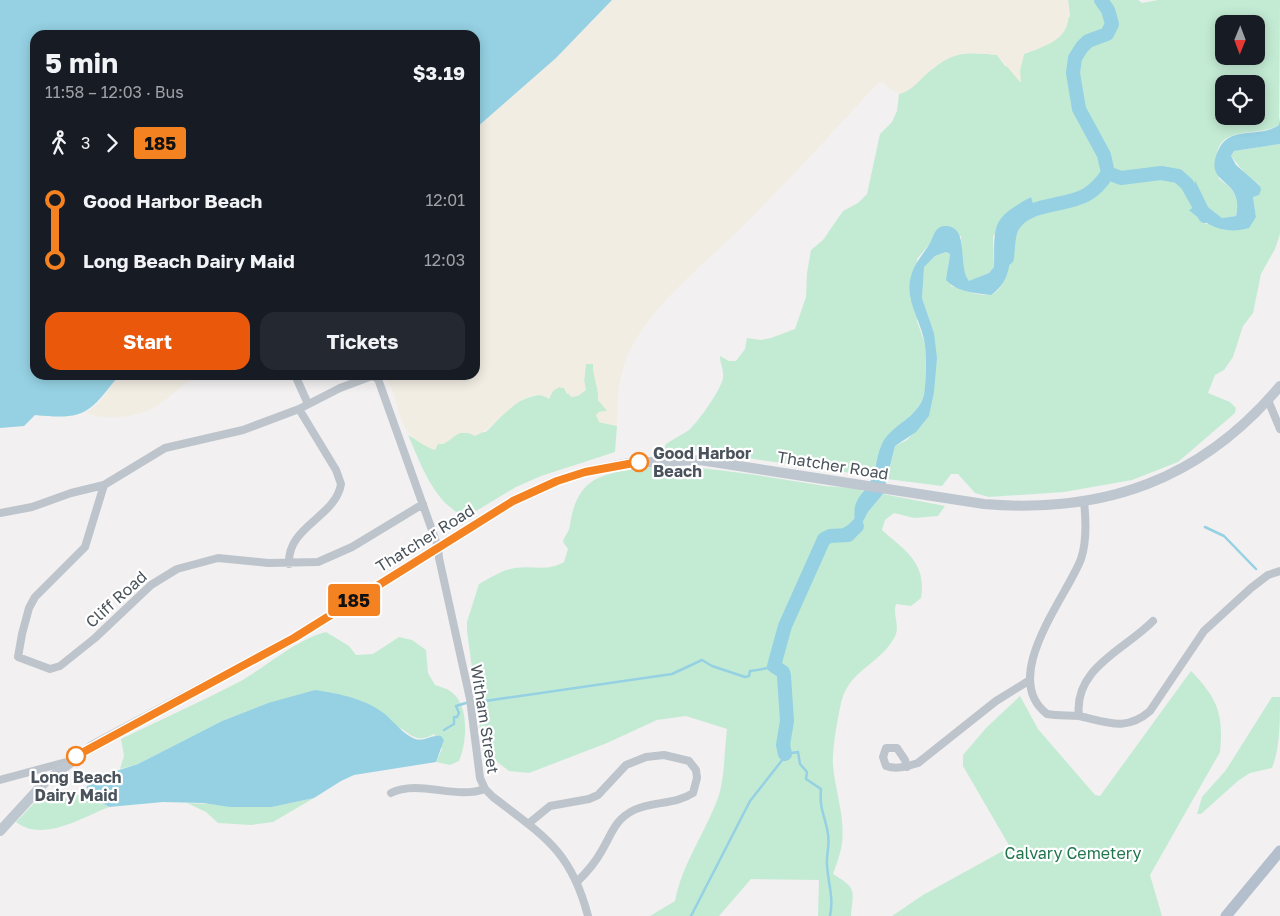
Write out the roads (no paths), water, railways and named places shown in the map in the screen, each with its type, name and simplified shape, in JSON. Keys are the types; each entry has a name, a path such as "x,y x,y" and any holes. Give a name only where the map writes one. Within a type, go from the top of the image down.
{"main road":[{"name":"Thatcher Road","path":"0,831 45,782 92,746 294,638 438,547 530,492 585,472 629,463 700,460 975,503 1053,506 1084,502 1145,485 1189,464 1233,434 1280,386"},
{"path":"1226,916 1280,851"}],"street":[{"path":"0,513 24,509 71,492 104,485 166,448 224,436 299,409 308,404 297,380"},
{"name":"Witham Street","path":"308,404 363,380"},
{"name":"Witham Street","path":"378,380 438,547 470,698 480,778 485,789 552,844 565,860 578,882 588,916"},
{"path":"1268,400 1280,429"},
{"path":"289,564 288,553 294,543 304,528 333,503 341,484 336,470 299,409"},
{"name":"Cliff Road","path":"104,485 84,547 35,597 29,608 18,648 18,658 50,669 60,666 95,638 151,585 177,569 218,558 289,564 318,562 333,556 423,504"},
{"path":"1084,502 1086,523 1083,551 1042,634 1034,658 1030,680 1037,703 1047,714 1078,716 1104,723 1130,724 1144,716 1160,698 1204,631 1260,582 1280,570"},
{"path":"1078,716 1079,699 1098,664 1144,630 1153,621"},
{"path":"907,767 924,760 996,701 1030,680"},
{"path":"528,824 550,806 589,799 598,795 626,765 646,757 664,755 689,761 696,770 697,778 693,793 676,801 650,804 622,816 614,825 602,851 578,882"},
{"path":"0,780 70,761"},
{"path":"391,793 405,789 473,793 485,789"}],"water":[{"path":"0,0 612,0 556,58 480,125 480,30 30,30 30,380 115,380 100,398 84,412 65,416 35,415 24,426 0,428"},
{"path":"1280,118 1280,144 1234,151 1231,156 1236,165 1260,186 1261,190 1259,195 1253,197 1256,217 1249,228 1224,230 1217,228 1203,221 1189,210 1198,205 1194,195 1195,180 1208,207 1222,218 1236,216 1237,203 1235,194 1215,171 1218,151 1229,138 1271,129 1279,125"},
{"path":"1031,197 1035,210 1013,221 1008,271 1005,280 991,295 973,293 950,284 946,280 950,254 946,252 935,256 924,267 922,298 934,333 937,358 934,392 929,416 916,432 895,446 883,494 868,512 856,535 848,538 843,537 843,528 854,519 857,501 872,478 879,451 885,438 916,410 924,395 925,345 909,285 915,267 937,229 947,226 954,228 958,233 961,241 964,267 969,281 989,273 994,267 994,241 998,224 1008,211"},
{"path":"315,690 343,695 369,704 385,714 403,731 415,739 422,740 441,736 444,740 436,762 354,775 314,798 272,807 230,807 203,803 163,802 109,807 86,793 87,786 113,772 138,764 222,721 268,703"}],"waterway":[{"path":"1007,258 1011,230 1018,219 1036,209 1086,195 1098,186 1108,173 1104,155 1079,109 1073,73 1075,58 1082,47 1088,41 1107,34 1112,24 1108,10 1101,0"},
{"path":"1108,173 1121,178 1161,173 1178,176 1187,184 1205,216"},
{"path":"785,754 783,745 787,721 784,676 783,672 774,666 785,626 824,539 830,536 848,535 857,526"},
{"path":"1205,527 1224,536 1256,569"},
{"path":"478,702 672,674 702,660 712,666 745,677 749,676 750,671 774,666"},
{"path":"444,730 454,724 454,717 457,717 459,713 456,706 466,703"},
{"path":"691,916 750,801 785,754 798,752 800,764 807,772 806,779 821,789 822,807 828,839 827,861 831,897 830,916"}],"place":[{"name":"Good Harbor Beach","path":"639,462"},
{"name":"Long Beach Dairy Maid","path":"76,756"}],"park label":[{"name":"Calvary Cemetery","path":"1073,853"}]}
